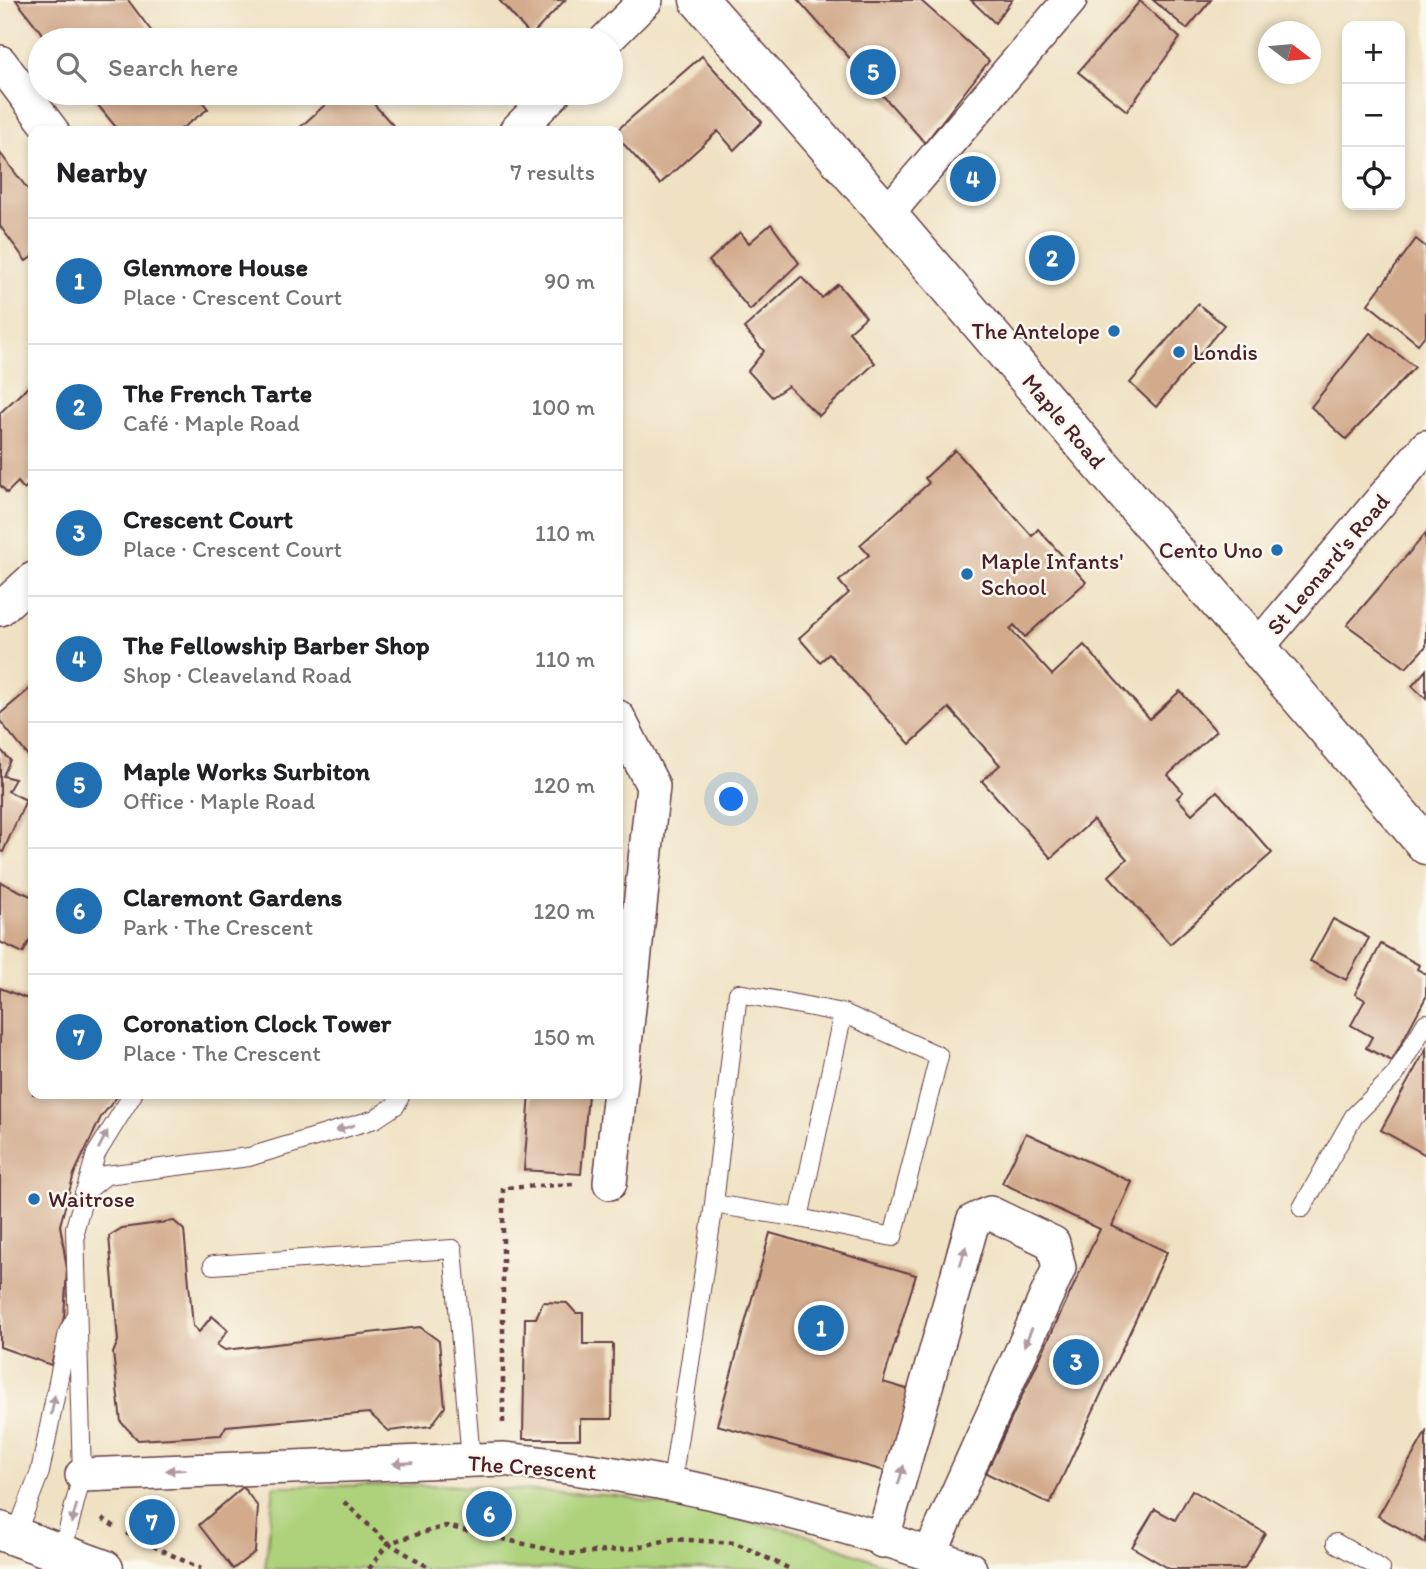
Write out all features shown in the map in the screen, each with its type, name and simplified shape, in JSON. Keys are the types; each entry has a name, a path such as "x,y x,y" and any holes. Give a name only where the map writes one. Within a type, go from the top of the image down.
{"street":[{"path":"618,28 646,0"},
{"name":"Maple Road","path":"699,0 887,214 1426,845"},
{"path":"887,214 1070,0"},
{"path":"0,62 28,99"},
{"path":"32,105 48,126"},
{"path":"521,126 542,105"},
{"name":"St Leonard's Road","path":"1257,648 1426,447"},
{"path":"0,609 28,584"},
{"path":"623,727 653,786 623,1063"},
{"path":"610,1183 619,1099"},
{"path":"882,1541 973,1221 990,1213 1053,1243 1059,1268 930,1554"},
{"name":"The Crescent","path":"82,1475 487,1460 672,1482 790,1511 970,1569"},
{"path":"8,1534 104,1569"}],"lane":[{"path":"672,1482 714,1204 738,993 843,1013 939,1056 893,1237 714,1204"},
{"path":"799,1218 843,1013"},
{"path":"1302,1208 1354,1116 1395,1075 1426,1023"},
{"path":"62,1553 82,1475 80,1332 75,1319 75,1228 96,1154 130,1099"},
{"path":"84,1193 106,1175 249,1157 374,1119 396,1105 399,1099"},
{"path":"213,1265 453,1249 487,1460"},
{"path":"8,1534 40,1472 68,1332 75,1319"},
{"path":"1336,1543 1381,1569"}],"path":[{"path":"487,1460 503,1188 610,1183"},
{"path":"306,1465 388,1543 432,1569"},
{"path":"96,1514 120,1530 201,1569"},
{"path":"369,1569 388,1543 446,1526 568,1554 629,1549 672,1539 736,1543 790,1569"}],"green space":[{"path":"441,1485 620,1496 796,1531 896,1569 265,1569 274,1486"}],"building":[{"path":"16,0 128,0 149,28 38,28"},
{"path":"499,0 565,0 539,28 524,28"},
{"path":"798,0 920,0 989,61 925,143"},
{"path":"971,0 1012,0 995,23"},
{"path":"1153,0 1211,0 1187,29"},
{"path":"1140,1 1180,38 1127,111 1078,72"},
{"path":"702,56 762,122 734,150 718,131 660,184 623,143 622,126"},
{"path":"98,105 205,105 208,109 185,126 115,126"},
{"path":"325,105 375,105 394,126 302,126"},
{"path":"0,153 28,189 28,260 26,261 0,226"},
{"path":"771,224 799,263 750,310 709,261 740,232 749,243"},
{"path":"1416,239 1426,247 1426,334 1418,344 1368,304"},
{"path":"801,277 822,298 838,284 866,317 849,332 875,363 819,416 788,386 772,397 748,371 764,351 744,328"},
{"path":"1198,304 1224,325 1156,407 1130,383"},
{"path":"1370,333 1415,367 1346,439 1311,407"},
{"path":"28,387 28,485 24,489 18,482 7,493 0,485 0,413"},
{"path":"955,450 1032,536 1038,529 1086,582 1025,637 1014,625 1010,629 1052,675 1084,645 1150,719 1180,691 1216,731 1168,775 1183,792 1177,798 1192,814 1217,791 1272,853 1170,944 1109,876 1127,859 1093,820 1051,858 982,781 1000,765 949,708 910,744 829,654 820,662 799,638 849,593 839,581 869,555 860,545 929,483 925,478"},
{"path":"1426,533 1426,646 1406,668 1347,625"},
{"path":"1426,670 1426,699 1412,686"},
{"path":"28,690 28,756 0,721 0,714"},
{"path":"0,749 10,760 3,776 15,779 8,791 26,800 3,852 0,851"},
{"path":"0,882 28,895 28,944 23,953 0,942"},
{"path":"1333,919 1369,938 1346,980 1310,961"},
{"path":"1381,944 1419,965 1417,969 1426,974 1426,997 1392,1061 1366,1048 1372,1037 1351,1025 1365,1000 1355,994"},
{"name":"Waitrose","path":"0,988 28,999 28,1099 115,1099 101,1117 74,1174 60,1225 67,1269 64,1317 51,1365 0,1347"},
{"path":"1426,1049 1426,1155 1381,1130"},
{"path":"530,1099 588,1099 581,1174 524,1170"},
{"path":"1026,1133 1132,1182 1112,1226 1167,1252 1050,1504 986,1473 1100,1229 1002,1183"},
{"path":"174,1221 184,1230 193,1326 199,1332 212,1316 228,1330 217,1345 225,1350 420,1327 439,1341 445,1407 431,1426 389,1431 369,1413 226,1426 221,1435 138,1440 121,1422 113,1353 118,1341 109,1236 122,1228"},
{"path":"770,1233 916,1275 883,1382 910,1390 885,1471 717,1425"},
{"path":"543,1302 567,1303 576,1313 583,1313 583,1344 613,1344 612,1419 580,1419 580,1439 523,1439 525,1318 536,1318"},
{"path":"1426,1432 1426,1543 1378,1516"},
{"path":"243,1487 258,1507 255,1552 233,1569 199,1525"},
{"path":"1192,1490 1265,1533 1244,1569 1170,1569 1132,1547 1155,1509 1175,1520"},
{"path":"142,1510 164,1513 161,1534 140,1532"}],"place":[{"name":"Maple Works Surbiton","path":"873,72"},
{"name":"The Fellowship Barber Shop","path":"973,179"},
{"name":"The French Tarte","path":"1052,258"},
{"name":"The Antelope","path":"1114,331"},
{"name":"Londis","path":"1179,352"},
{"name":"Cento Uno","path":"1277,550"},
{"name":"Maple Infants' School","path":"967,574"},
{"name":"Waitrose","path":"34,1199"},
{"name":"Glenmore House","path":"821,1328"},
{"name":"Crescent Court","path":"1076,1362"},
{"name":"Claremont Gardens","path":"489,1514"},
{"name":"Coronation Clock Tower","path":"152,1522"}]}
